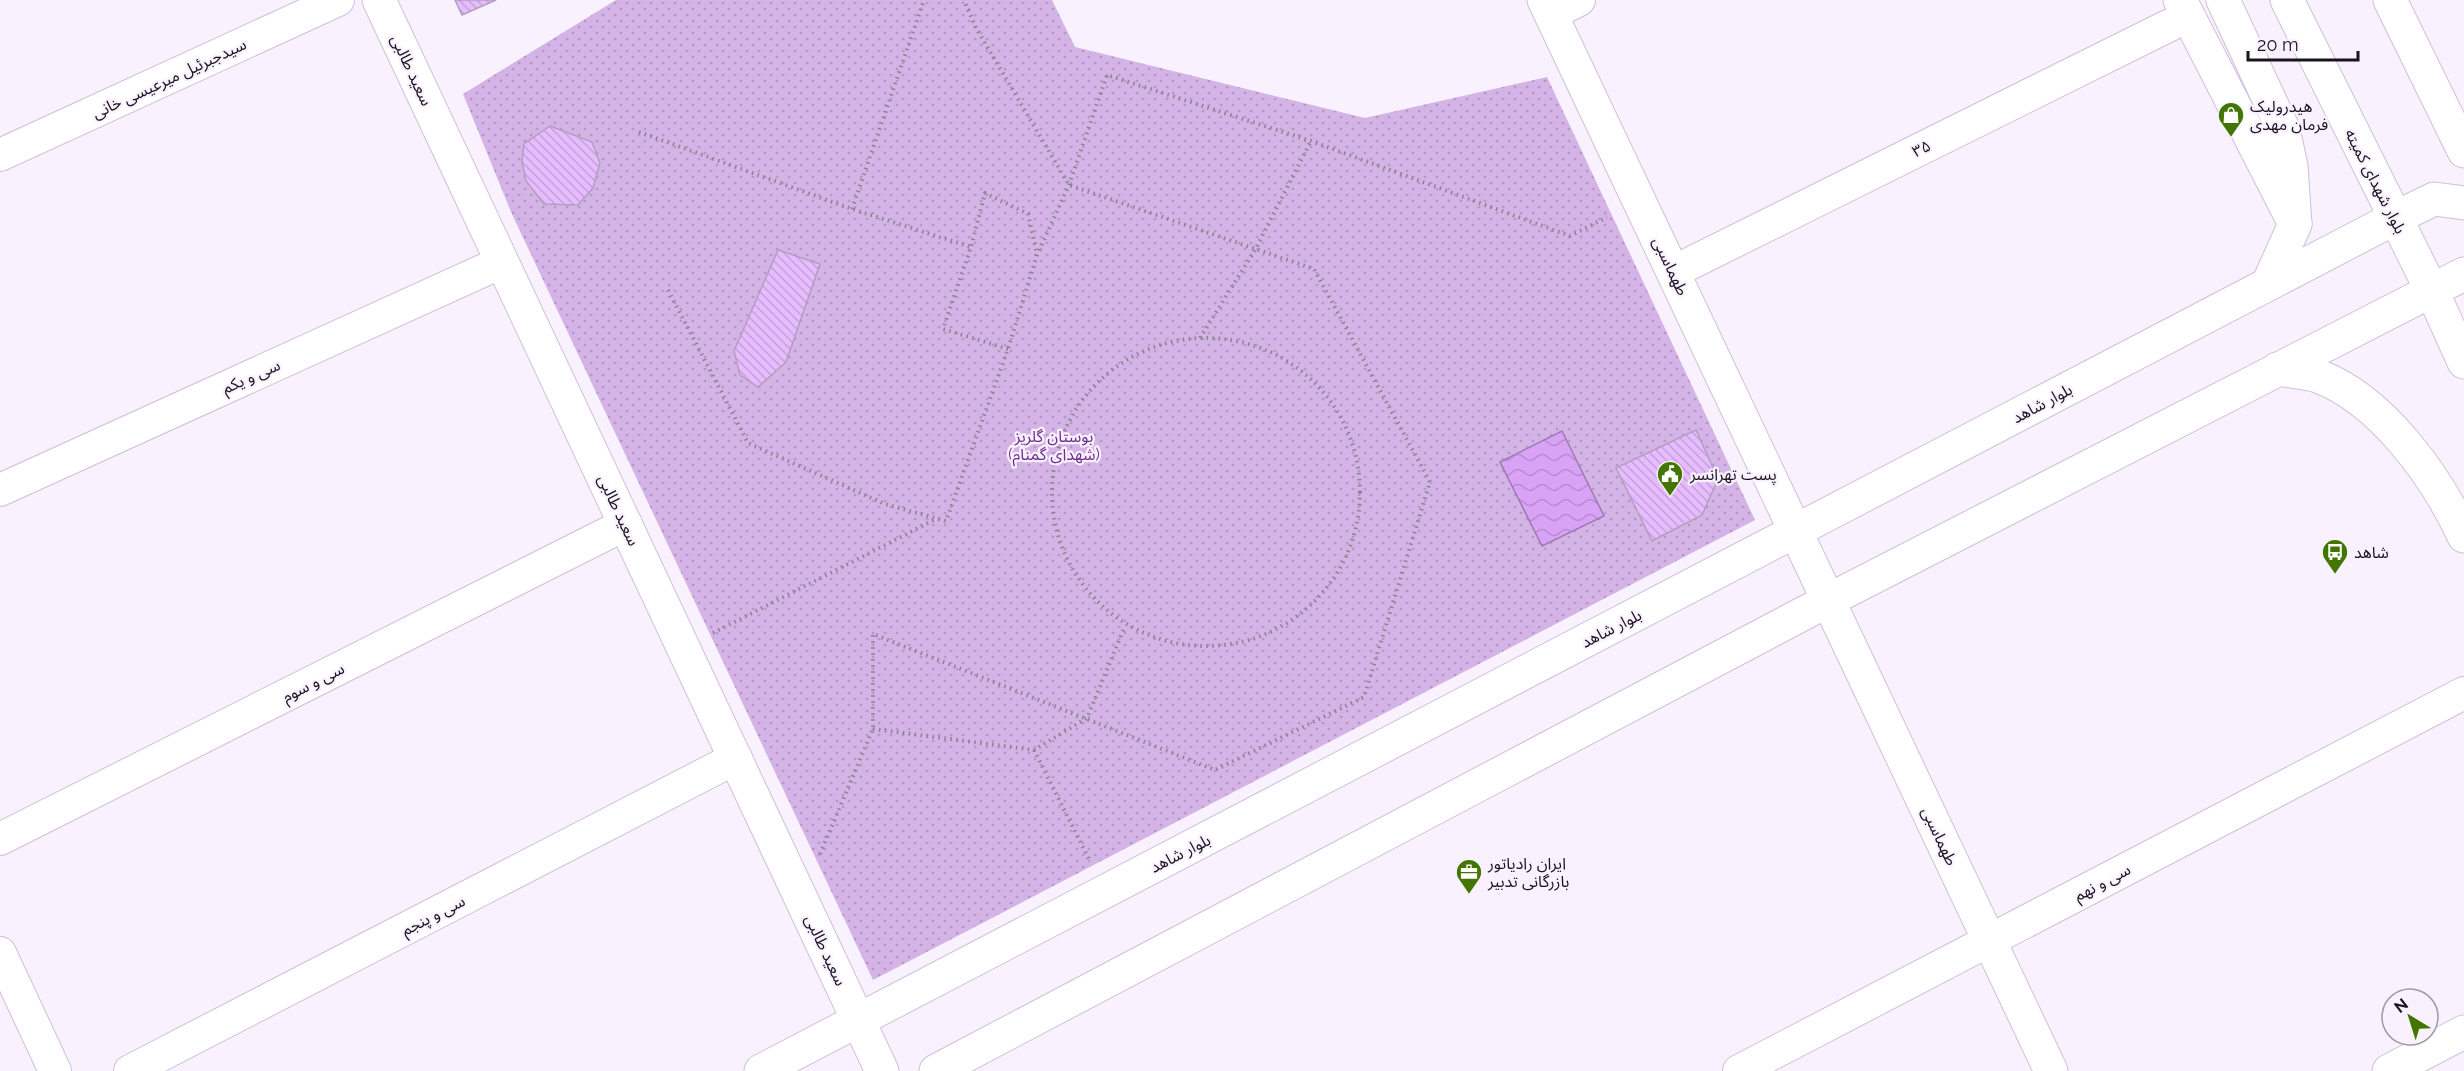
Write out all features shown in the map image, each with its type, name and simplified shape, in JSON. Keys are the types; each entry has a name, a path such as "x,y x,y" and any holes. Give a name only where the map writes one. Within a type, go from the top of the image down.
{"main road":[{"name":"سعید طالبی","path":"379,0 882,1071"},
{"path":"2223,0 2283,129 2290,166 2295,224 2268,284"},
{"name":"بلوار شهدای کمیته","path":"2287,0 2432,291 2464,362"},
{"path":"2390,0 2464,151"},
{"name":"طهماسبی","path":"1558,5 1673,272 2051,1071"},
{"path":"2175,13 2295,224"},
{"name":"بلوار شاهد","path":"761,1071 2395,218 2434,199 2464,204"},
{"path":"936,1071 1829,600 2464,274"},
{"path":"2277,369 2316,376 2344,389 2393,430 2417,457 2450,507 2464,536"},
{"path":"2389,1071 2464,1032"}],"street":[{"name":"سیدجبرئیل میرعیسی خانی","path":"0,155 338,0"},
{"name":"۳۵","path":"1673,272 2175,13"},
{"name":"سی و یکم","path":"0,490 502,262"},
{"name":"سی و سوم","path":"0,839 626,524"},
{"name":"سی و نهم","path":"1739,1071 2464,693"},
{"name":"سی و پنجم","path":"130,1071 736,758"},
{"path":"0,953 55,1071"}],"path":[{"path":"852,209 924,0"},
{"path":"817,861 873,729 873,634 1215,770 1364,697 1430,482 1314,269 1069,185 976,28 964,0"},
{"path":"668,290 748,443 885,504 946,521 1008,349 1037,255 1069,185 1107,75 1311,141 1570,236 1612,213"},
{"path":"639,132 852,209 971,248"},
{"path":"1200,338 1255,250 1311,141"},
{"path":"1008,349 943,329 971,248 985,193 1028,213 1037,255"},
{"path":"1187,338 1200,338 1236,339 1286,358 1326,393 1353,439 1362,492 1353,545 1325,591 1285,626 1234,645 1181,646 1125,626 1092,598 1065,558 1052,512 1054,463 1070,417 1100,379 1140,351 1187,338"},
{"path":"710,634 937,519"},
{"path":"873,729 1034,750 1087,718 1125,626"},
{"path":"1034,750 1093,867"}],"green space":[{"name":"بوستان گلریز (شهدای گمنام)","path":"616,0 1052,0 1075,47 1365,118 1547,77 1755,520 873,980 511,212 463,94"}],"water":[{"path":"1562,431 1604,516 1542,546 1500,462"}],"building":[{"path":"455,0 496,0 462,15"},
{"path":"550,126 592,142 600,163 593,188 578,205 544,204 526,181 522,161 524,144"},
{"path":"778,250 820,264 786,362 758,387 740,375 734,351"},
{"name":"پست تهرانسر","path":"1696,430 1718,479 1702,515 1652,541 1616,468"}],"place":[{"name":"هیدرولیک فرمان مهدی","path":"2231,138"},
{"name":"پست تهرانسر","path":"1670,497"},
{"name":"شاهد","path":"2335,575"},
{"name":"ایران رادیاتور بازرگانی تدبیر","path":"1469,895"}]}
